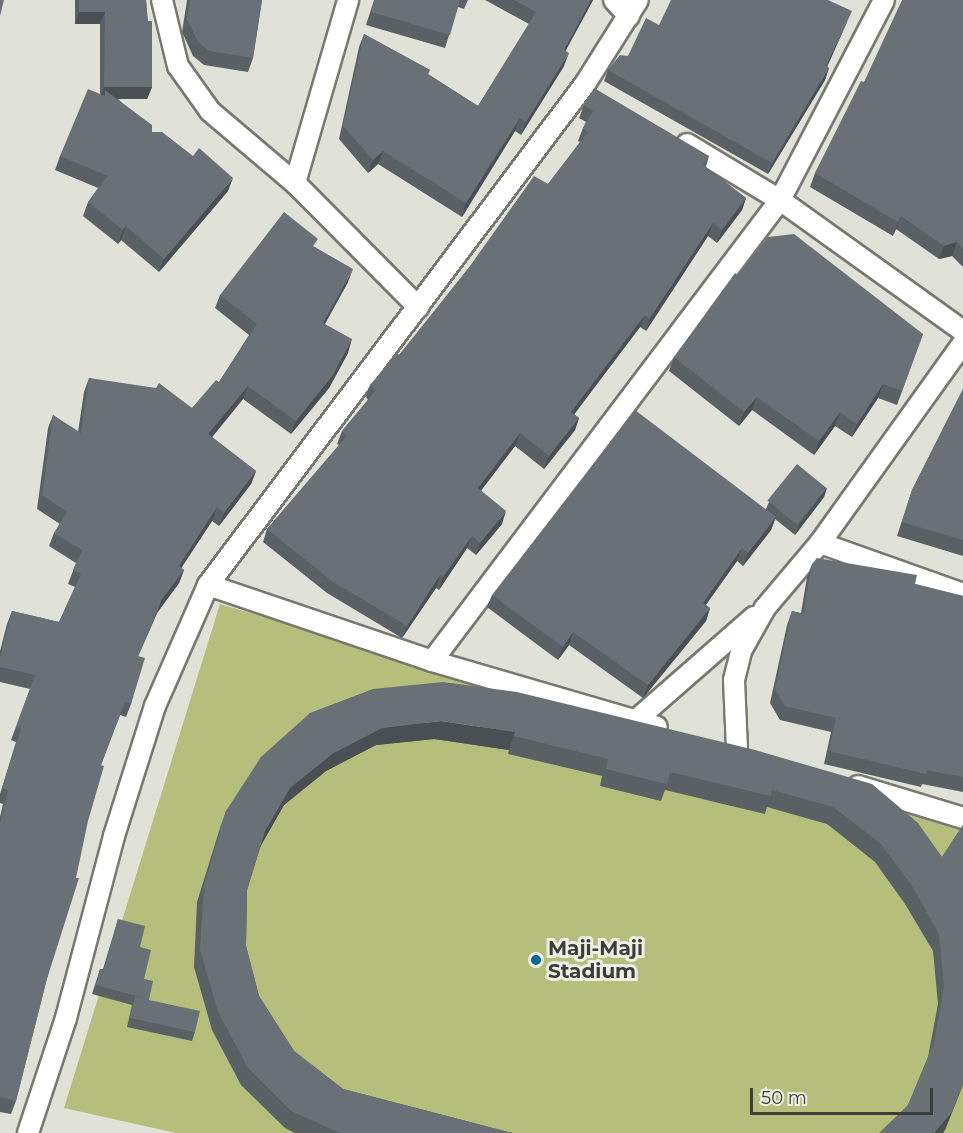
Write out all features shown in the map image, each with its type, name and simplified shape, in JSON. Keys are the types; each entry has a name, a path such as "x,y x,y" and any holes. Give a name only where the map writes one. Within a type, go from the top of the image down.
{"street":[{"path":"162,0 172,47 187,81 210,111 295,183 418,307"},
{"path":"295,183 348,0"},
{"path":"28,1133 66,1018 114,836 155,706 208,585 585,84 633,8 614,0"},
{"path":"432,661 780,200 884,0"},
{"path":"585,84 604,95"},
{"path":"671,134 780,200 963,331"},
{"path":"635,721 765,608 820,543 963,343"},
{"path":"820,543 963,594"},
{"path":"208,585 432,661 680,734"},
{"path":"737,749 734,680 742,649 765,608"},
{"path":"714,743 760,756"},
{"path":"839,780 963,818"}],"green space":[{"name":"Maji-Maji Stadium","path":"220,604 827,781 963,812 963,1133 176,1133 64,1108"}],"building":[{"path":"0,0 4,0 0,16"},
{"path":"79,0 146,0 148,21 152,21 152,87 104,87 105,12 79,12"},
{"path":"190,0 262,0 253,58 209,51 198,42 187,19"},
{"path":"375,0 460,0 450,35 371,12"},
{"path":"514,0 591,0 564,50 569,53 526,122 520,118 466,203 383,151 373,160 343,126 364,34 430,70 427,74 478,106 536,12"},
{"path":"671,0 828,0 852,11 826,66 829,68 772,163 608,70 620,55 628,56 646,18 659,25"},
{"path":"902,0 963,0 963,249 957,242 944,246 901,216 898,222 815,173 861,81 864,82"},
{"path":"594,88 709,156 703,165 746,198 722,230 713,223 650,318 645,315 571,412 579,418 549,456 520,433 478,488 506,511 480,543 472,536 443,577 440,575 407,626 332,581 267,529 347,436 342,431 376,390 370,385 397,353 399,355 470,266 534,176 548,184 588,132 583,128 593,111 584,105"},
{"path":"88,89 105,96 105,90 152,125 152,132 162,132 193,156 199,148 233,178 164,259 126,226 123,230 88,202 108,176 60,156"},
{"path":"284,212 318,239 313,246 353,269 323,323 352,339 333,375 296,421 248,386 208,434 256,471 224,513 217,507 179,566 184,570 162,599 138,656 145,658 131,704 125,702 101,765 104,766 88,821 76,878 79,878 46,982 16,1101 0,1097 0,824 8,790 2,788 21,729 16,727 35,675 0,667 0,658 12,611 59,622 81,574 73,570 82,550 54,533 67,512 42,495 53,415 81,433 89,378 156,388 159,383 192,408 216,380 219,382 257,324 220,295"},
{"path":"794,234 923,334 902,391 883,384 857,424 840,412 819,441 757,397 744,412 674,357 735,273 738,275 768,237"},
{"path":"963,389 963,540 902,522 912,490"},
{"path":"635,410 776,517 748,553 742,548 703,603 710,608 648,685 573,632 563,647 492,595"},
{"path":"797,464 827,488 797,524 767,501"},
{"path":"817,558 917,575 915,584 963,596 963,777 927,770 926,774 829,751 836,718 785,706 775,689 792,611 803,614 812,564"},
{"path":"443,682 517,692 755,750 872,784 918,823 942,857 963,825 963,1084 952,1112 934,1133 879,1133 908,1105 934,1043 944,986 939,934 912,886 881,844 833,807 772,790 771,796 670,772 667,784 606,769 608,759 514,736 515,732 441,721 382,728 332,754 290,788 265,831 247,890 246,946 259,996 294,1051 343,1089 512,1133 340,1133 291,1111 248,1068 218,1012 200,950 204,885 226,811 261,757 310,713 373,689"},
{"path":"118,919 145,926 140,947 151,950 144,979 153,981 149,1000 200,1011 195,1032 130,1018 135,996 148,999 96,985 100,969 104,970"}],"place":[{"name":"Maji-Maji Stadium","path":"536,960"}]}
